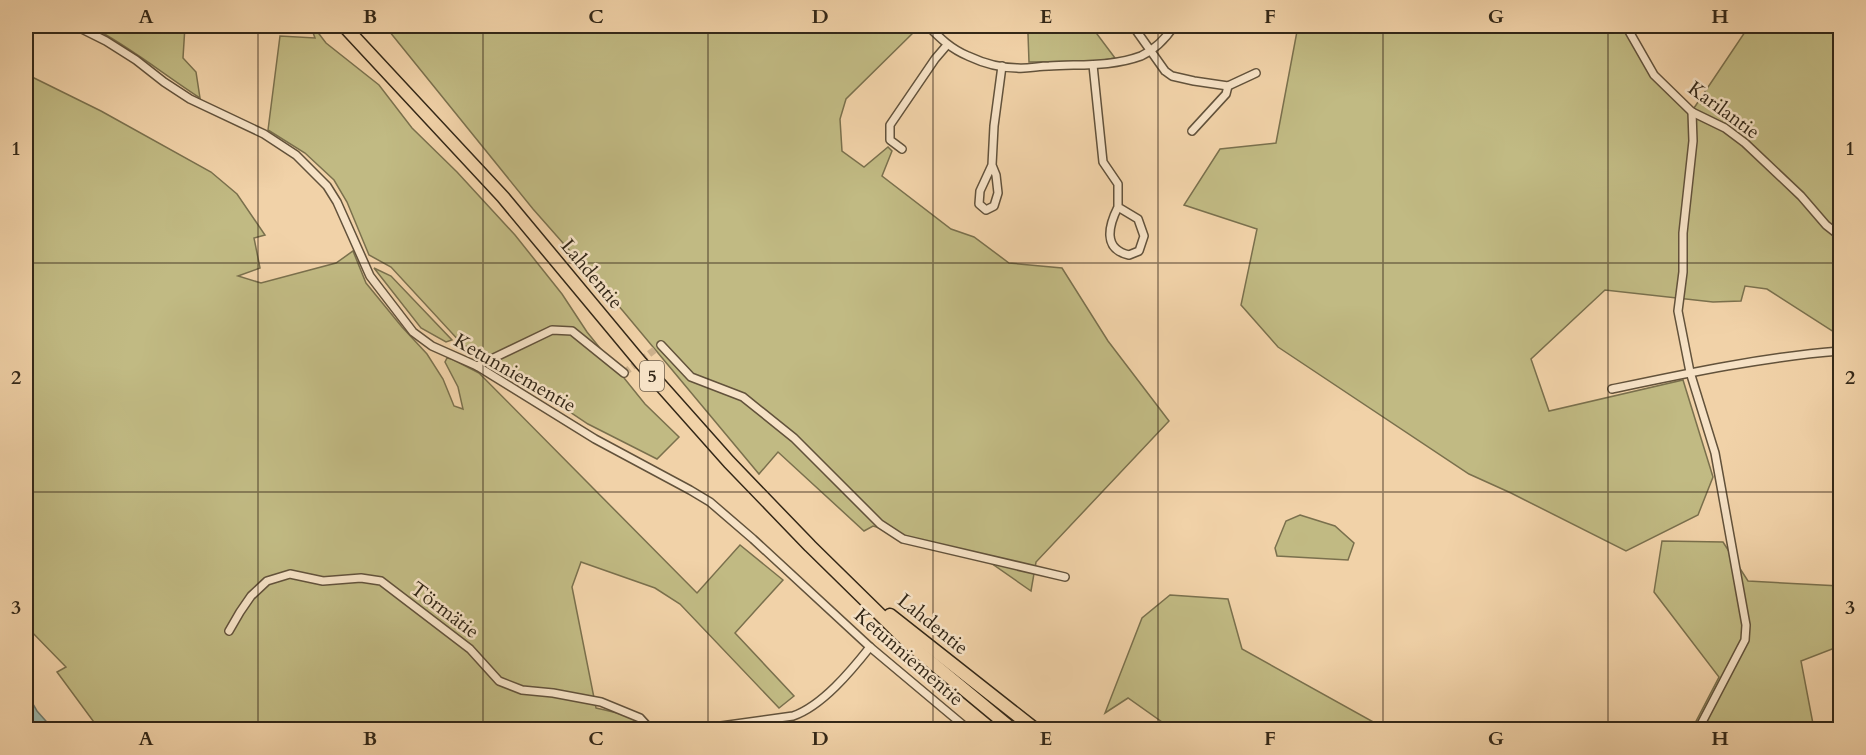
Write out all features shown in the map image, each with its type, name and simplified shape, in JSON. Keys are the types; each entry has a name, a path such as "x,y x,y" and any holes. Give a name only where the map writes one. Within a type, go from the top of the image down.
{"highway":[{"name":"Lahdentie","path":"344,26 503,197 640,363 714,446 810,546 913,647 1013,729"},
{"name":"Lahdentie","path":"810,546 918,638 1036,729"}],"street":[{"name":"Ketunniementie","path":"76,26 136,60 190,99 264,134 296,155 327,186 337,202 370,276 413,332 432,346 477,366 595,439 710,502 870,647 969,729"},
{"path":"928,26 947,45 967,56 1016,68 1093,65 1124,61 1150,51 1174,26"},
{"path":"1133,26 1165,71 1172,76 1228,86 1256,73"},
{"name":"Karilantie","path":"1626,26 1654,75 1692,112 1725,128 1745,143 1801,196 1826,225 1840,236"},
{"path":"902,149 891,140 890,125 947,45"},
{"path":"1093,65 1103,162 1118,184 1118,207 1110,223 1110,238 1120,253 1129,255 1138,251 1144,236 1137,219 1118,207"},
{"path":"992,165 996,175 998,193 994,206 986,210 979,204 980,191 992,165 994,126 1002,66"},
{"path":"1192,130 1226,94 1228,86"},
{"path":"1692,112 1694,141 1683,233 1683,272 1678,311 1690,372 1715,453 1746,625 1745,640 1698,729"},
{"path":"477,366 552,330 562,330 572,331 624,373"},
{"path":"661,345 691,377 743,397 794,438 880,524 903,539 1065,577"},
{"path":"1612,389 1690,372 1767,359 1840,351"},
{"name":"Törmätie","path":"229,631 251,596 267,581 290,574 323,581 361,578 381,582 470,649 499,681 522,690 601,702 640,718 651,729"},
{"path":"692,729 793,716 803,712 818,703 870,647"}],"shaded area":[{"path":"90,26 185,26 183,58 196,72 200,98 132,51"},
{"path":"306,26 313,26 326,43 379,85 412,128 457,172 515,235 562,294 587,332 645,404 679,437 657,459 588,424 516,376 462,344 391,267 369,255 347,202 334,180 305,153 268,130 280,36 315,38 312,30"},
{"path":"385,26 916,26 918,28 846,99 840,119 842,151 864,167 888,147 892,151 882,176 951,229 974,237 1009,263 1062,268 1108,341 1169,421 1036,562 1031,591 985,559 873,526 864,531 778,452 759,474 623,311 533,209"},
{"path":"1021,26 1091,26 1115,58 1097,61 1029,62 1028,34"},
{"path":"1298,26 1625,26 1654,75 1692,111 1749,26 1840,26 1840,336 1767,289 1745,286 1741,301 1713,302 1605,290 1531,359 1549,411 1683,380 1713,477 1698,515 1626,551 1469,474 1278,347 1241,305 1257,229 1184,205 1220,149 1276,143"},
{"path":"26,74 101,111 211,172 237,194 265,235 254,238 260,268 238,276 261,283 336,263 353,251 366,283 427,354 443,379 454,406 463,409 458,387 445,362 447,358 479,373 697,593 740,545 783,580 735,633 794,696 779,708 680,604 655,588 581,562 572,587 596,708 629,717 644,729 99,729 57,672 66,667 26,626"},
{"path":"374,268 391,276 452,340 446,342 421,328"},
{"path":"1300,515 1335,526 1354,543 1348,560 1277,556 1275,548 1286,521"},
{"path":"1662,541 1723,542 1748,581 1840,586 1840,646 1801,661 1814,729 1692,729 1719,677 1654,592"},
{"path":"1170,595 1228,599 1242,649 1386,729 1172,729 1128,698 1105,713 1142,618"},
{"path":"26,692 37,711 53,729 26,729"}],"tunnel":[{"path":"624,373 661,345"}]}
